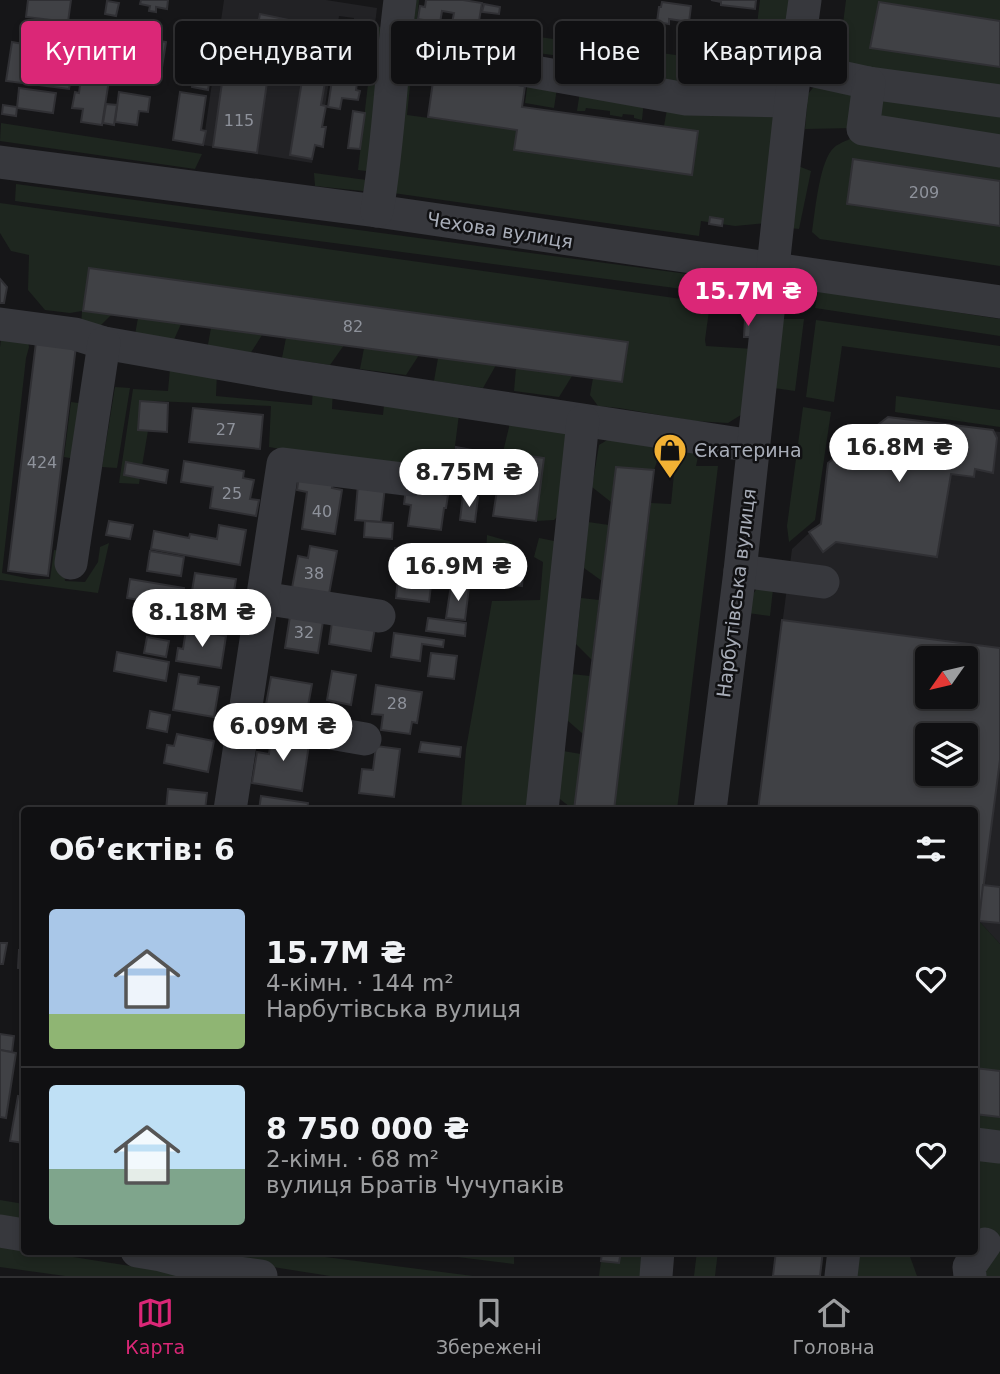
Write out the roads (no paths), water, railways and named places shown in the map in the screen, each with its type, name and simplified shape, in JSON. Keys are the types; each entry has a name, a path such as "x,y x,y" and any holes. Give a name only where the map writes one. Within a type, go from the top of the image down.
{"street":[{"path":"397,21 400,0"},
{"name":"Нарбутівська вулиця","path":"801,21 804,0"},
{"path":"541,73 686,99 791,101"},
{"path":"847,78 1000,101"},
{"path":"377,211 383,178 391,83"},
{"path":"869,83 863,129 1000,151"},
{"name":"Нарбутівська вулиця","path":"710,807 740,570 794,84"},
{"name":"Чехова вулиця","path":"0,162 377,211 1000,302"},
{"path":"0,324 75,334 104,343 286,375 753,446"},
{"path":"71,563 104,343"},
{"path":"542,807 583,421"},
{"path":"230,807 283,464 412,480"},
{"path":"740,570 823,582"},
{"path":"262,598 379,616"},
{"path":"244,718 365,739"},
{"path":"978,1144 1000,1147"},
{"path":"0,1231 21,1234"},
{"path":"978,1254 985,1244"},
{"path":"162,1255 216,1273 261,1276"},
{"path":"656,1276 658,1255"},
{"path":"841,1276 844,1255"},
{"path":"970,1276 969,1267 977,1255"}],"place":[{"name":"Єкатерина","path":"670,480"}]}
